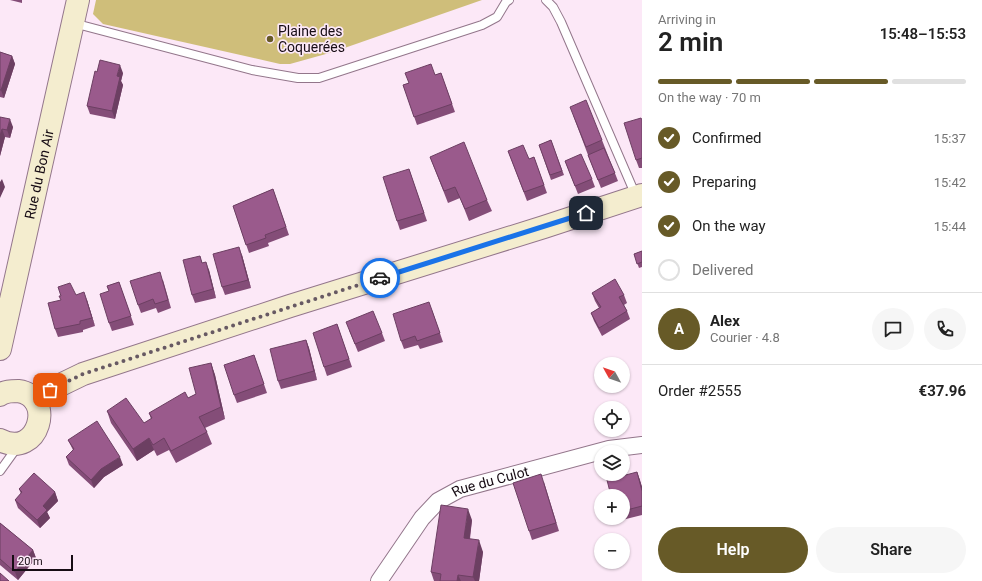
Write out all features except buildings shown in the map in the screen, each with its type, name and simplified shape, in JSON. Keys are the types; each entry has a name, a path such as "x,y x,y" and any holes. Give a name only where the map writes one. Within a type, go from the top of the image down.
{"street":[{"name":"Rue du Bon Air","path":"0,349 78,0"},
{"path":"35,401 50,390 83,374 290,306 639,196"},
{"path":"1,390 21,392 35,401 40,411 40,422 36,431 29,439 10,442"},
{"name":"Rue du Culot","path":"379,581 422,518 438,501 460,489 609,449 642,445"}],"lane":[{"path":"72,23 252,70 298,78 319,78 482,25 497,17 506,2 510,0"},
{"path":"546,0 553,7 561,22 639,196"},
{"path":"0,471 10,442"}],"shaded area":[{"name":"Plaine des Coquerées","path":"96,0 482,0 333,52 290,64 280,64 103,24 93,14"}],"way so far":[{"path":"50,390 83,374 380,278"}],"place":[{"name":"Plaine des Coquerées","path":"270,39"}],"route":[{"path":"380,278 586,213"}]}
